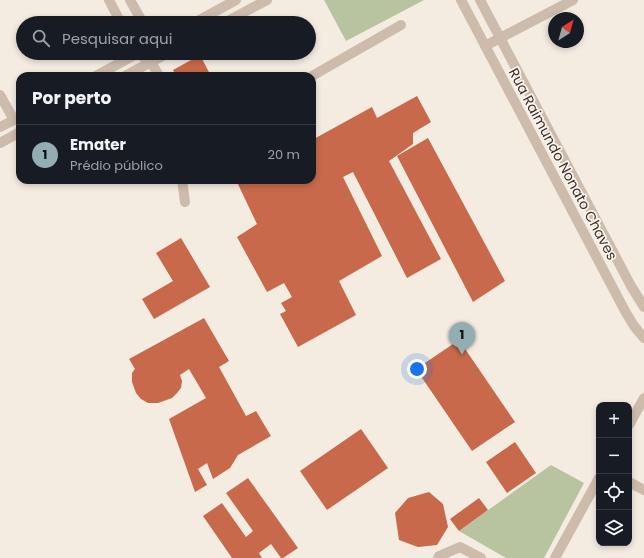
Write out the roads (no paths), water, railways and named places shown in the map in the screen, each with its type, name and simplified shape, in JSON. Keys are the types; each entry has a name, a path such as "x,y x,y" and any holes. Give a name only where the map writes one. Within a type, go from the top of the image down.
{"street":[{"path":"109,0 117,16"},
{"path":"130,0 139,16"},
{"path":"207,16 236,0"},
{"path":"237,16 267,0"},
{"name":"Rua Raimundo Nonato Chaves","path":"461,0 625,311 634,326 644,338"},
{"name":"Rua Raimundo Nonato Chaves","path":"480,0 631,286 644,307"},
{"path":"485,46 573,0"},
{"path":"316,74 401,26"},
{"path":"103,72 125,60"},
{"path":"131,72 149,60"},
{"path":"153,60 157,72"},
{"path":"0,95 16,117"},
{"path":"0,127 16,119"},
{"path":"0,143 16,134"},
{"path":"554,174 568,167"},
{"path":"183,184 185,202"},
{"path":"632,420 644,398"},
{"path":"555,558 596,483"},
{"path":"632,484 644,490"},
{"path":"438,558 439,556 460,546 480,558"}],"place":[{"name":"Emater","path":"462,355"}]}
